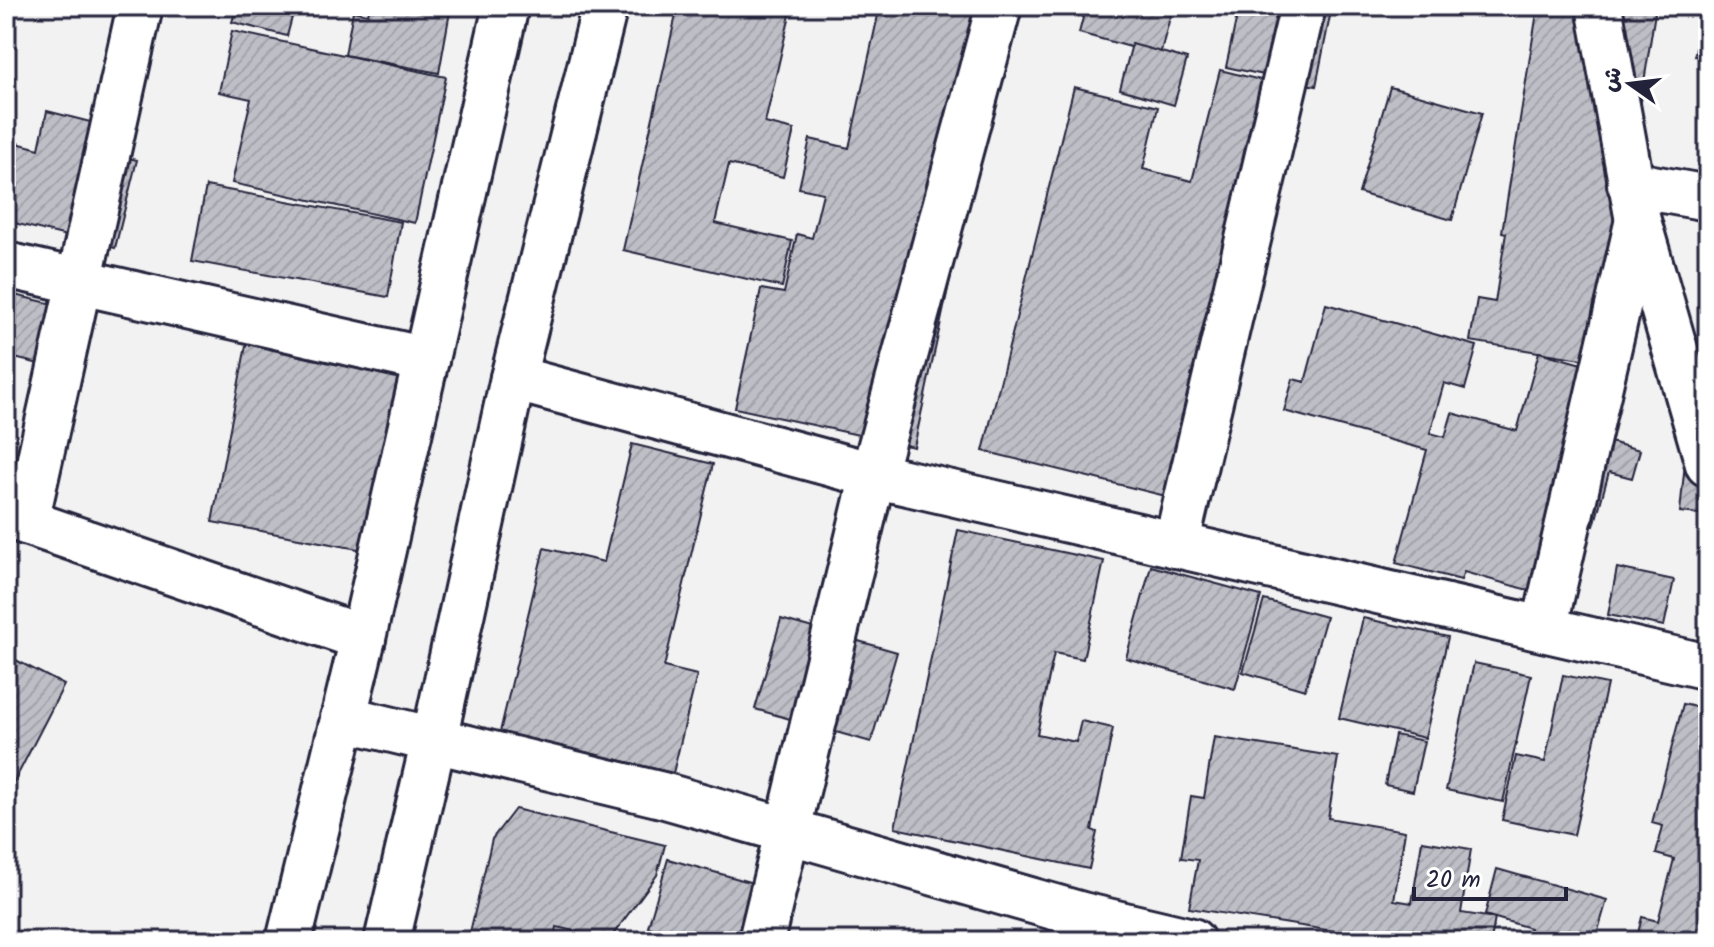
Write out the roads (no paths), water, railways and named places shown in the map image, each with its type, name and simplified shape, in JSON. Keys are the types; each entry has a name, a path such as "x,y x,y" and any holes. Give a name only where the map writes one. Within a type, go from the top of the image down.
{"street":[{"path":"140,6 77,281 16,519 363,638"},
{"path":"289,941 363,638 506,6"},
{"path":"387,941 513,378 605,6"},
{"path":"761,941 873,475 999,6"},
{"path":"1176,545 1303,6"},
{"path":"1599,6 1634,202 1707,457"},
{"path":"1634,202 1708,198"},
{"path":"1544,629 1634,202"},
{"path":"6,265 426,360"},
{"path":"513,378 873,475 1708,667"},
{"path":"343,718 662,795 788,831 1079,928 1192,941"}]}
